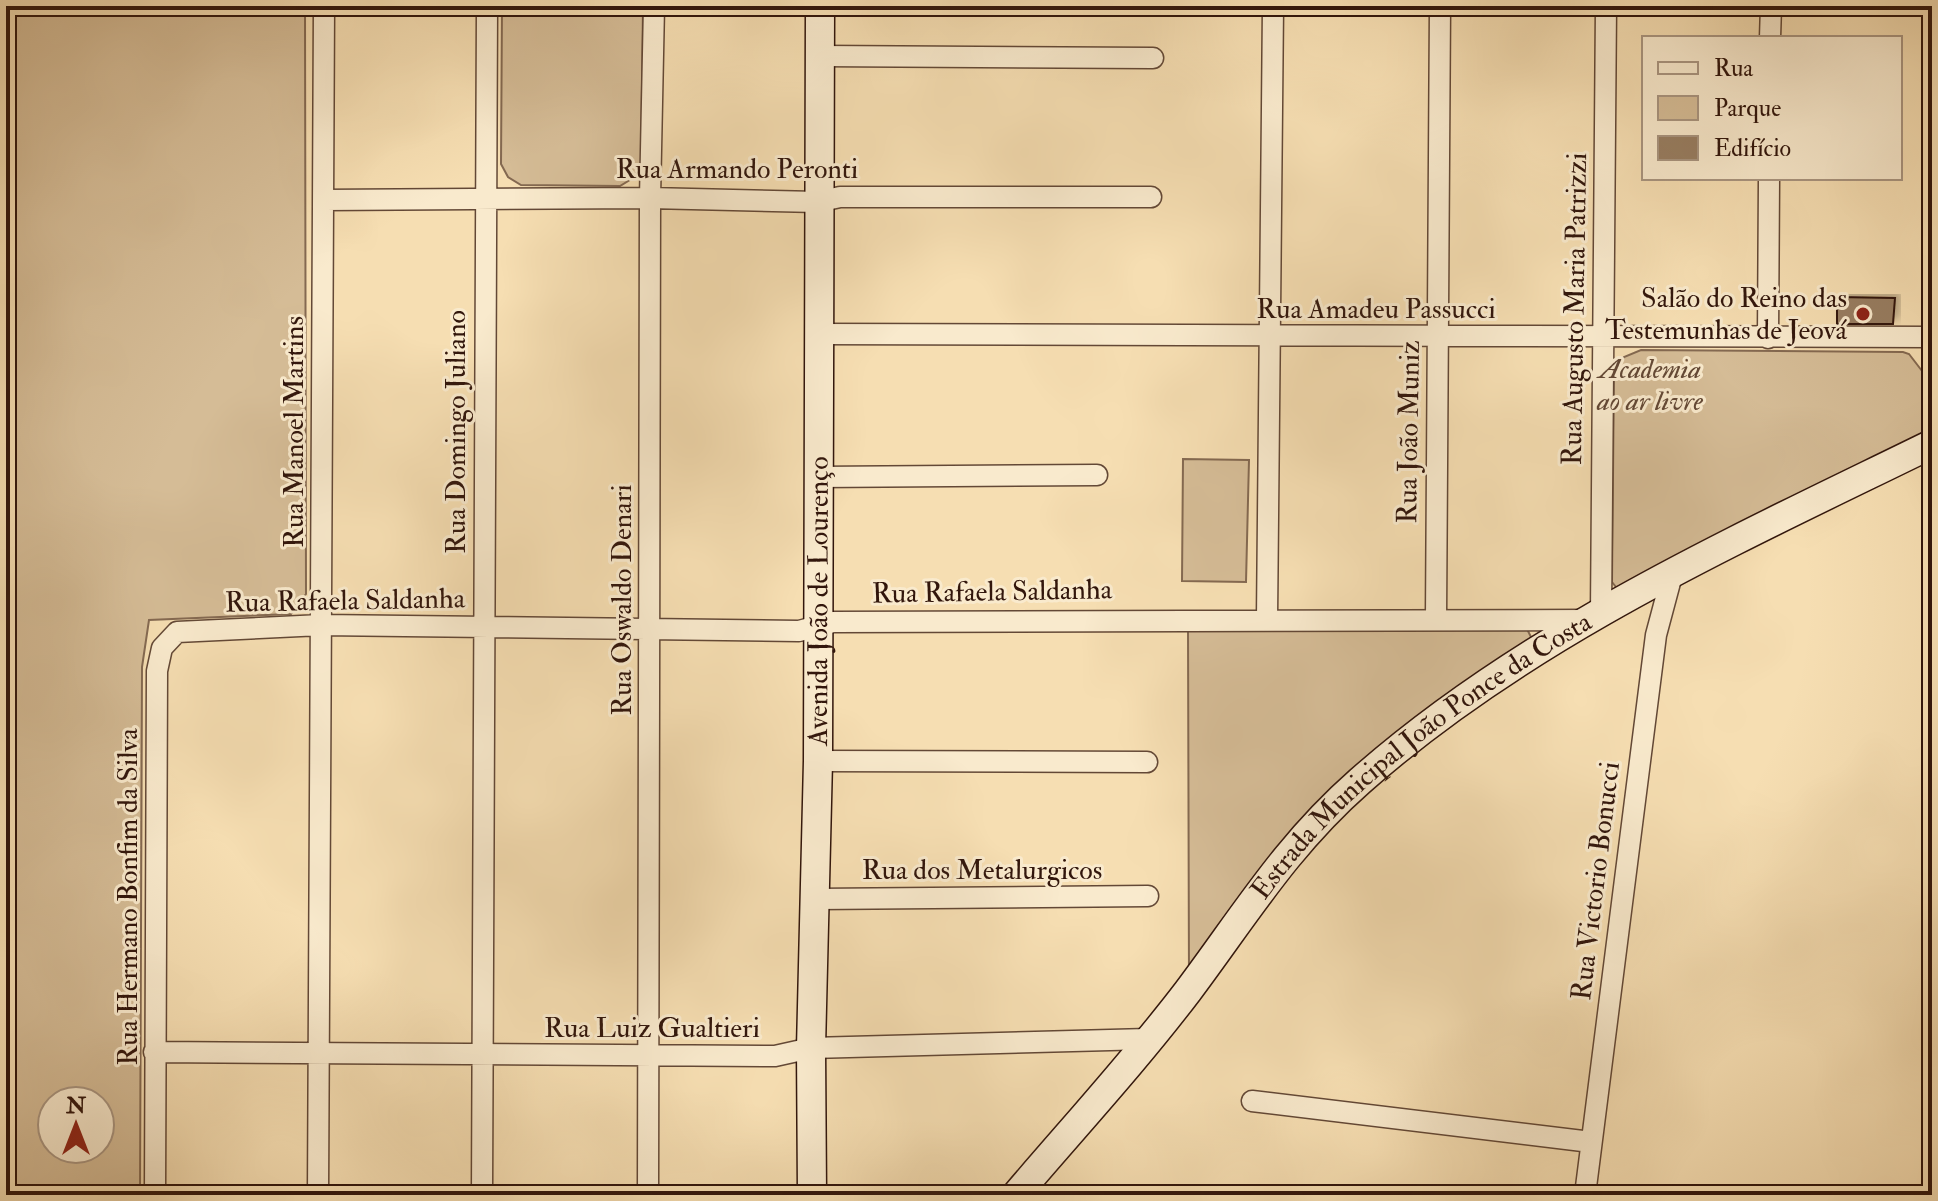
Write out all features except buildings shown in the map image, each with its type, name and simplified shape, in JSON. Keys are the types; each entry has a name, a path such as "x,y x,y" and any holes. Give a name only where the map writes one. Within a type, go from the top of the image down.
{"street":[{"name":"Rua Manoel Martins","path":"318,1195 324,6"},
{"name":"Rua Domingo Juliano","path":"482,1195 487,6"},
{"name":"Rua Oswaldo Denari","path":"648,1195 650,198 654,6"},
{"name":"Avenida João de Lourenço","path":"812,1195 811,1048 818,761 817,202 820,6"},
{"path":"1267,619 1273,6"},
{"name":"Rua João Muniz","path":"1436,619 1440,6"},
{"name":"Rua Augusto Maria Patrizzi","path":"1596,616 1603,338 1606,6"},
{"path":"1770,36 1771,6"},
{"path":"820,56 1153,58"},
{"path":"1768,338 1769,180"},
{"name":"Rua Armando Peronti","path":"324,200 650,198 817,202 840,197 1151,197"},
{"name":"Rua Amadeu Passucci","path":"819,334 1932,337"},
{"name":"Estrada Municipal João Ponce da Costa","path":"1016,1195 1187,992 1278,865 1361,780 1500,674 1596,616 1932,444"},
{"path":"818,477 1097,475"},
{"name":"Rua Victorio Bonucci","path":"1585,1195 1656,635 1672,575"},
{"name":"Rua Rafaela Saldanha","path":"162,648 177,632 321,625 817,628 833,622 1596,616"},
{"name":"Rua Hermano Bonfim da Silva","path":"155,1195 157,671 162,648"},
{"path":"818,761 1147,762"},
{"name":"Rua dos Metalurgicos","path":"817,899 1148,896"},
{"name":"Rua Luiz Gualtieri","path":"154,1052 790,1056 811,1048 1148,1039"},
{"path":"1252,1101 1591,1142"}],"green space":[{"path":"6,6 305,6 306,594 291,614 149,620 142,667 140,1195 6,1195"},
{"path":"502,6 643,6 641,165 633,178 620,186 521,185 508,177 501,164"},
{"name":"Academia ao ar livre","path":"1641,350 1903,352 1909,354 1932,384 1932,434 1623,588 1616,587 1612,582 1614,368 1624,357"},
{"path":"1183,459 1249,460 1246,582 1182,581"},
{"path":"1188,627 1527,629 1533,641 1408,734 1189,983"}],"place":[{"name":"Salão do Reino das Testemunhas de Jeová","path":"1863,314"}]}
